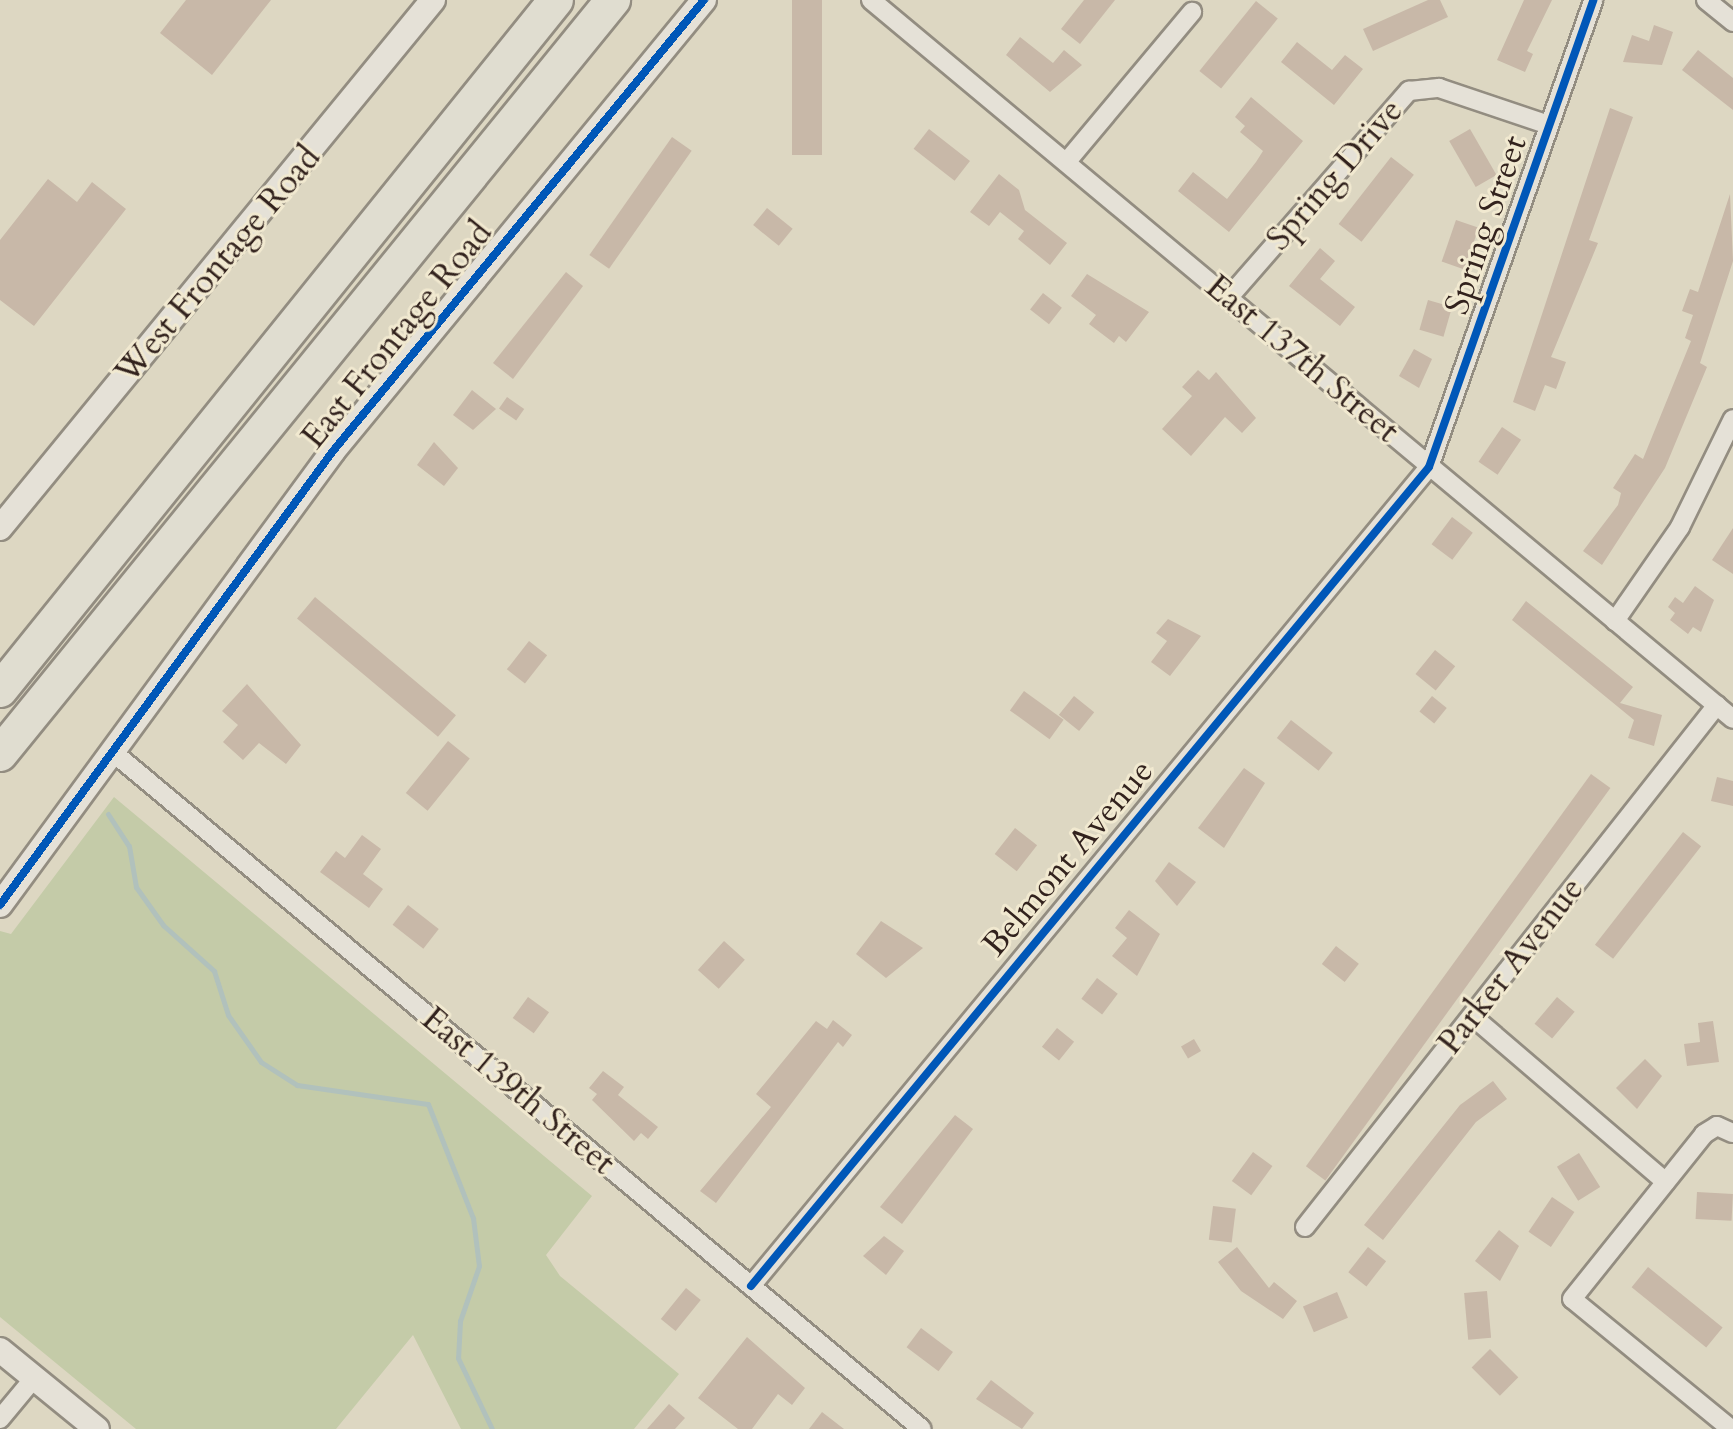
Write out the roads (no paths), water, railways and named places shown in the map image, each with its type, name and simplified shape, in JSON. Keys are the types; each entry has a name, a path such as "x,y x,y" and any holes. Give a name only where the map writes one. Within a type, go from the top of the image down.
{"highway":[{"path":"0,690 556,0"},
{"path":"0,754 613,0"}],"street":[{"name":"West Frontage Road","path":"0,528 433,0"},
{"name":"East Frontage Road","path":"0,905 333,451 704,0"},
{"name":"East 137th Street","path":"871,0 1069,159 1429,467 1733,719"},
{"name":"Spring Street","path":"1429,467 1593,0"},
{"path":"1706,0 1733,22"},
{"path":"1069,159 1192,12"},
{"name":"Spring Drive","path":"1229,297 1409,91 1439,88 1549,125"},
{"path":"1615,621 1680,527 1733,419"},
{"name":"Belmont Avenue","path":"751,1286 1429,467"},
{"name":"Parker Avenue","path":"1305,1227 1717,705"},
{"name":"East 139th Street","path":"114,753 922,1429"},
{"path":"1472,1016 1666,1182"},
{"path":"1725,1129 1666,1182 1572,1299 1731,1429"},
{"path":"0,1350 97,1429"},
{"path":"0,1419 34,1378"}],"waterway":[{"path":"108,814 129,846 136,887 163,925 214,971 228,1015 261,1062 297,1085 428,1104 473,1218 479,1266 460,1321 458,1358 492,1429"}]}
